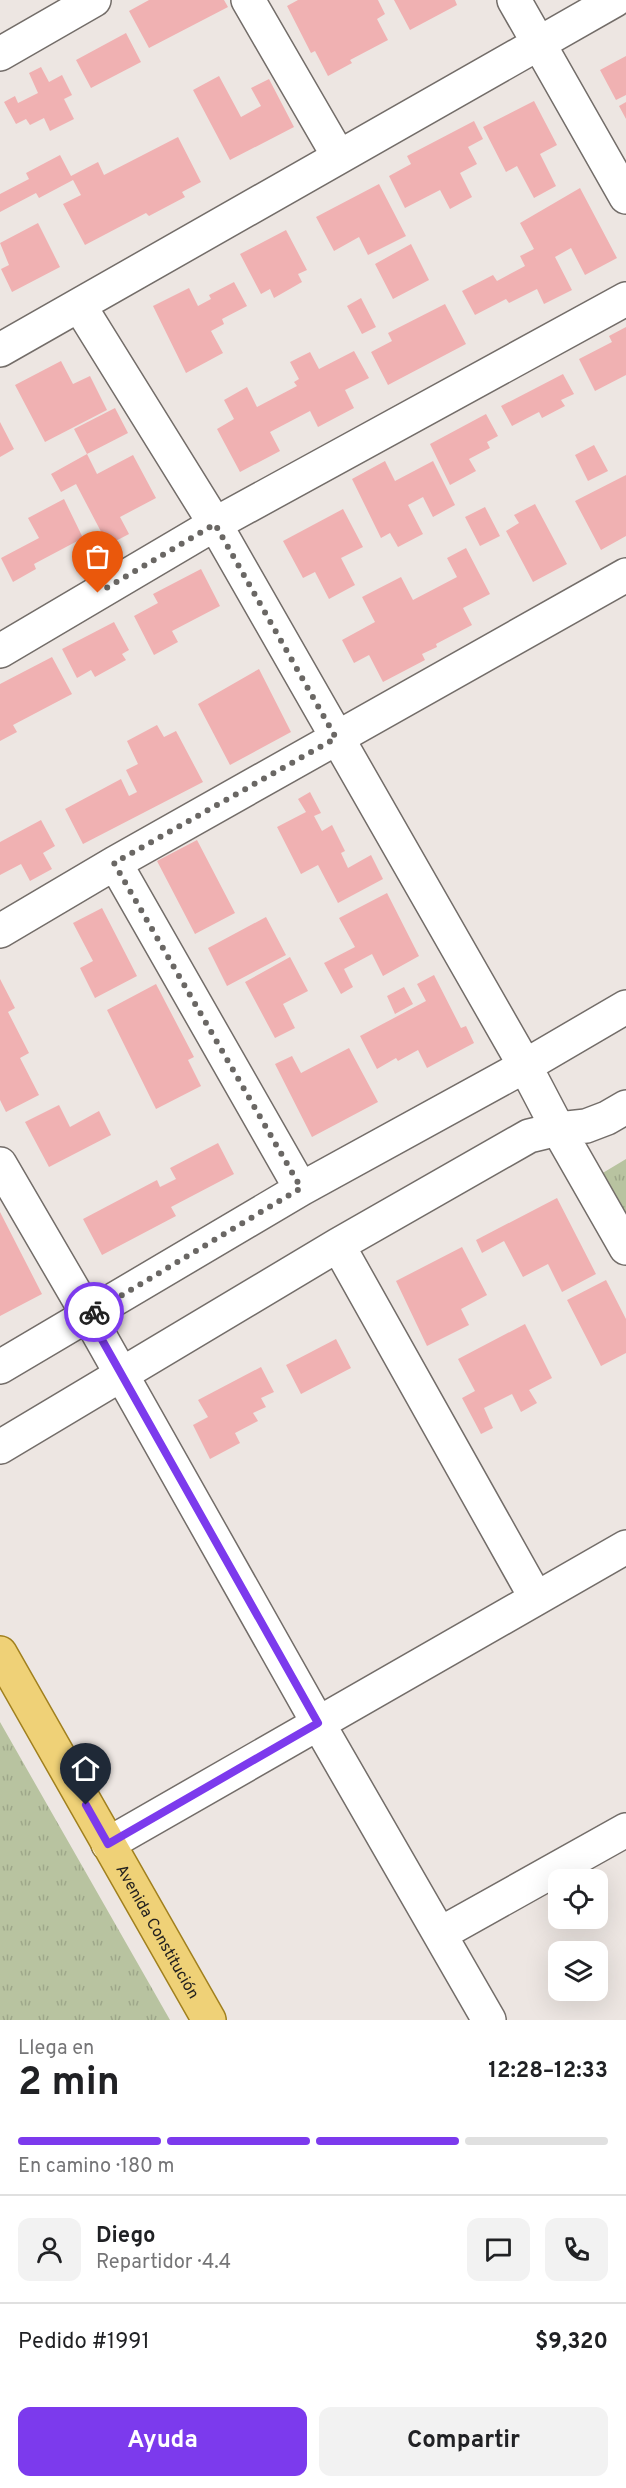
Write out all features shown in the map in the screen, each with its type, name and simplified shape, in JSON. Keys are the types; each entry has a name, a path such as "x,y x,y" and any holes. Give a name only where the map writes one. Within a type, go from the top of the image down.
{"main road":[{"name":"Avenida Constitución","path":"0,1653 210,2020"}],"street":[{"path":"0,54 94,0"},
{"path":"248,0 339,157"},
{"path":"514,0 626,197"},
{"path":"0,350 615,0"},
{"path":"0,651 215,524 626,299"},
{"path":"79,305 215,524 525,1066 626,1248"},
{"path":"0,931 114,863 626,576"},
{"path":"114,863 301,1188"},
{"path":"0,1367 301,1188 525,1066 626,1007"},
{"path":"0,1447 338,1245 529,1136 558,1129 586,1126 626,1107"},
{"path":"0,1164 489,2020"},
{"path":"338,1245 536,1598"},
{"path":"108,1844 626,1547"},
{"path":"440,1934 626,1830"}],"green space":[{"path":"626,1159 626,1217 601,1174"},
{"path":"0,1722 170,2020 0,2020"}],"building":[{"path":"149,0 224,0 228,7 149,48 129,11"},
{"path":"298,0 378,0 385,14 377,19 388,40 350,60 352,63 328,76 315,51 311,53 287,6"},
{"path":"394,0 455,0 457,5 410,30"},
{"path":"126,33 141,62 91,88 76,60"},
{"path":"626,56 626,95 616,100 600,70"},
{"path":"41,67 49,82 62,75 72,95 64,99 74,119 50,131 44,118 30,125 26,119 16,124 4,102 15,96 18,103 38,93 29,73"},
{"path":"219,76 241,117 261,106 251,88 269,79 294,127 230,160 193,90"},
{"path":"534,101 557,145 540,154 556,186 534,198 517,166 506,172 483,127"},
{"path":"626,102 626,119 619,106"},
{"path":"474,121 483,139 468,147 477,164 460,173 472,197 450,209 440,190 405,208 389,176 411,164 407,156"},
{"path":"178,137 201,182 182,192 185,197 149,216 146,213 85,245 63,204 81,195 73,180 39,198 36,193 0,212 0,194 29,179 26,173 60,155 71,176 98,162 104,175"},
{"path":"379,184 406,236 368,255 359,237 334,251 316,217"},
{"path":"580,188 617,258 585,275 571,248 555,257 572,290 544,304 537,289 509,303 506,299 475,315 462,291 493,275 497,281 525,266 520,256 534,249 520,223"},
{"path":"38,223 60,267 12,292 1,269 9,265 0,243"},
{"path":"286,230 307,270 298,274 302,282 274,298 270,289 261,294 240,254"},
{"path":"411,244 429,280 393,299 375,264"},
{"path":"234,282 247,306 222,319 224,324 211,331 223,353 186,373 153,306 189,288 198,306 211,299 209,295"},
{"path":"361,298 376,327 362,334 347,306"},
{"path":"445,304 466,344 388,385 371,352 392,341 388,333"},
{"path":"626,327 626,375 595,391 579,359 612,342 609,336"},
{"path":"354,351 369,378 345,390 354,408 318,427 310,411 270,432 280,451 240,472 217,429 234,419 224,400 247,387 257,407 297,386 294,382 299,379 290,362 310,352 319,369"},
{"path":"61,361 73,384 90,376 107,410 45,442 15,385"},
{"path":"563,374 574,394 561,400 565,406 542,418 539,412 512,426 501,406"},
{"path":"115,408 128,433 87,454 74,429"},
{"path":"486,414 498,436 487,442 490,448 469,459 476,471 450,485 430,444"},
{"path":"0,422 14,449 0,457"},
{"path":"594,445 608,471 588,481 575,455"},
{"path":"87,454 97,474 133,455 156,498 120,517 129,534 108,545 76,484 61,492 51,474"},
{"path":"385,461 395,481 433,461 455,505 433,517 423,497 408,505 423,534 398,547 390,533 381,538 352,479"},
{"path":"626,475 626,536 601,550 575,501"},
{"path":"64,499 83,538 34,564 36,569 13,582 1,558 39,538 28,518"},
{"path":"535,504 567,564 533,582 506,531 519,523 514,515"},
{"path":"485,507 500,536 480,546 465,517"},
{"path":"343,509 363,547 341,558 355,585 329,599 315,572 303,578 283,541"},
{"path":"466,548 490,594 463,608 472,625 422,654 425,660 383,682 369,655 354,663 342,640 375,622 362,597 401,577 413,600 457,577 447,558"},
{"path":"201,569 220,606 172,631 178,642 154,655 134,616 158,603 153,594"},
{"path":"114,622 129,650 122,654 126,660 95,677 91,670 77,678 62,649"},
{"path":"52,657 72,694 13,725 17,732 0,741 0,684"},
{"path":"259,669 291,732 230,765 198,704"},
{"path":"157,725 164,737 176,731 203,782 83,844 65,809 121,779 129,796 137,792 126,770 138,764 127,741"},
{"path":"310,792 321,813 314,816 322,831 332,825 345,851 341,853 348,868 371,855 383,879 338,903 318,865 301,874 277,827 306,812 298,799"},
{"path":"41,820 55,846 43,853 52,869 30,881 21,864 0,875 0,842"},
{"path":"197,840 235,913 195,934 157,861"},
{"path":"387,893 419,956 383,976 372,954 344,969 353,987 341,994 324,963 355,947 339,918"},
{"path":"102,908 137,976 95,998 80,968 93,961 73,923"},
{"path":"266,917 286,955 227,986 208,948"},
{"path":"290,957 308,991 283,1004 295,1028 275,1038 245,982"},
{"path":"434,975 461,1028 466,1026 474,1043 427,1068 418,1050 398,1061 396,1058 377,1069 360,1036 426,1001 417,984"},
{"path":"0,979 15,1008 8,1012 29,1053 20,1058 39,1095 6,1112 0,1100"},
{"path":"156,984 194,1057 188,1060 201,1086 156,1109 107,1010"},
{"path":"404,987 413,1004 395,1014 387,996"},
{"path":"349,1048 378,1102 312,1137 275,1064 292,1056 301,1073"},
{"path":"59,1105 70,1127 99,1111 111,1135 49,1167 25,1122"},
{"path":"218,1143 234,1174 171,1207 176,1216 102,1255 83,1219 157,1180 160,1187 176,1179 170,1168"},
{"path":"557,1198 596,1274 562,1292 548,1264 523,1277 504,1241 482,1253 476,1240"},
{"path":"0,1212 42,1294 0,1316"},
{"path":"462,1247 487,1295 461,1309 469,1325 427,1346 396,1281"},
{"path":"606,1280 626,1319 626,1353 601,1366 567,1300"},
{"path":"525,1324 552,1378 529,1390 537,1403 521,1412 512,1394 484,1408 493,1428 481,1434 462,1398 475,1391 458,1359"},
{"path":"336,1339 351,1368 301,1394 286,1365"},
{"path":"261,1367 274,1392 261,1398 266,1407 253,1413 258,1421 235,1433 240,1443 210,1459 193,1425 208,1417 198,1400"}],"way so far":[{"path":"94,1312 301,1188 114,863 336,738 215,524 98,593"}],"route":[{"path":"86,1805 108,1844 318,1723 121,1376 88,1315 94,1312"}]}
